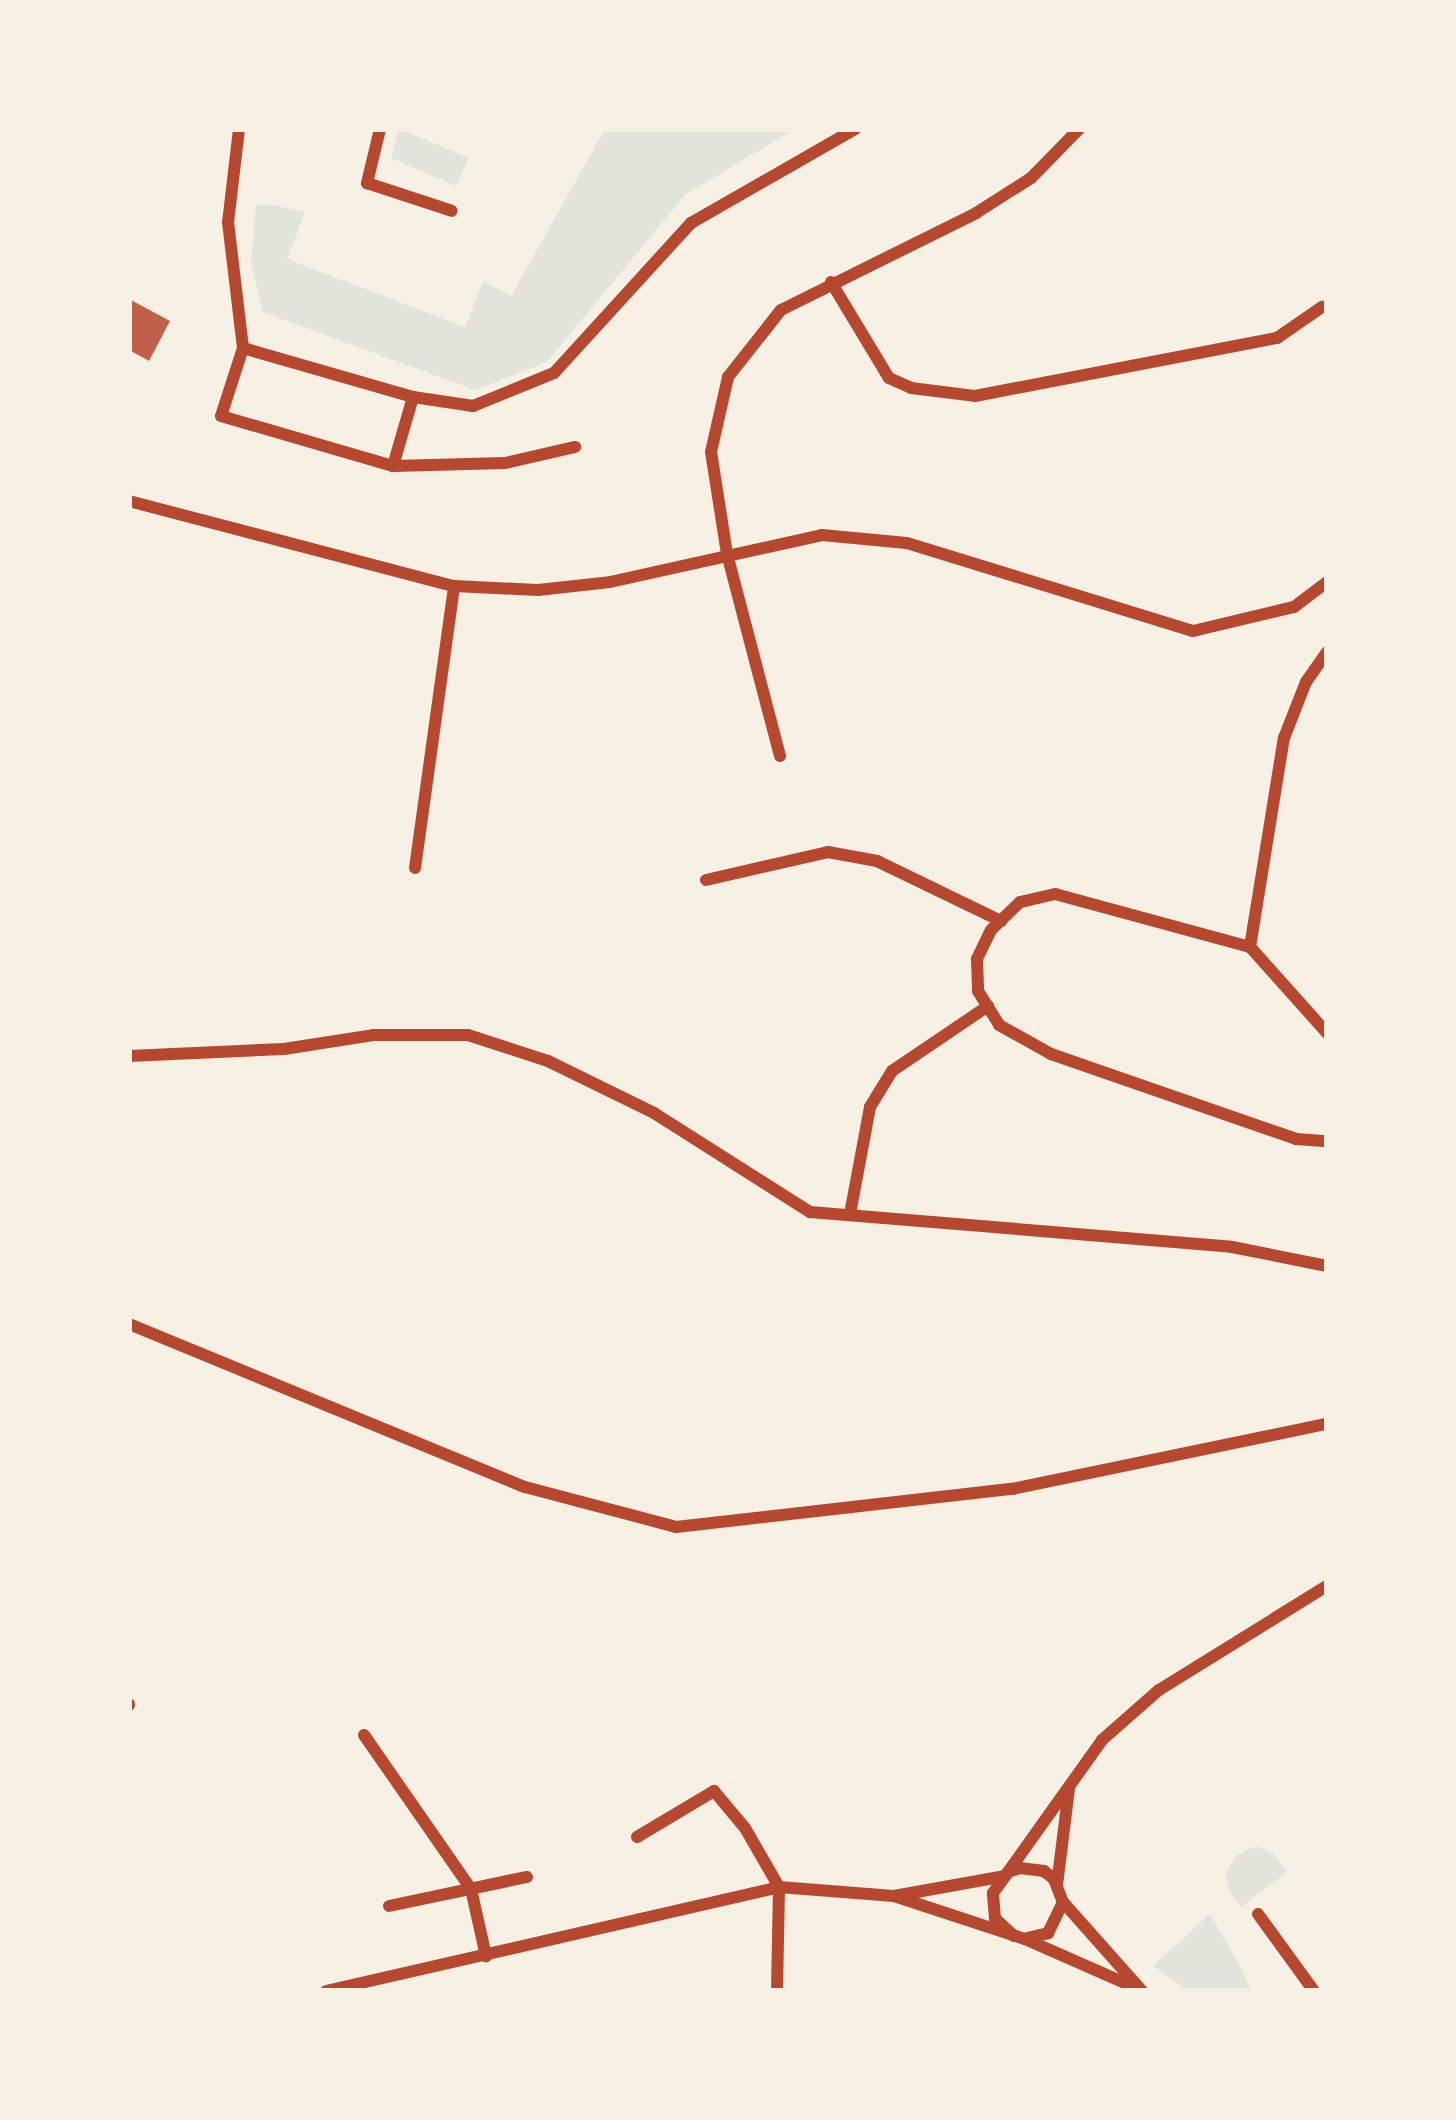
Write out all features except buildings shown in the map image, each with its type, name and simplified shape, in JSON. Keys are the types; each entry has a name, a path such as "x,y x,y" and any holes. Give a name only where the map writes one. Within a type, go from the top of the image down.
{"street":[{"path":"239,129 228,222 243,347 221,416 393,466 505,463 575,447"},
{"path":"380,129 367,182 452,211"},
{"path":"780,756 727,554 711,452 728,376 781,310 976,213 1031,178 1079,129"},
{"path":"243,347 413,397 473,406 554,373 691,223 848,130"},
{"path":"831,282 889,378 911,388 975,396 1277,338 1322,307"},
{"path":"393,466 413,397"},
{"path":"129,500 454,586 538,590 610,582 822,535 907,542 1193,632 1294,607 1327,582"},
{"path":"415,868 454,586"},
{"path":"1250,947 1284,738 1306,682 1327,652"},
{"path":"706,880 828,852 877,861 1001,921"},
{"path":"1327,1033 1250,947 1054,894 1020,902 1001,921 977,959 978,991 999,1025 1119,1082 1296,1139 1327,1141"},
{"path":"850,1214 870,1107 892,1071 988,1006"},
{"path":"129,1057 284,1049 373,1035 468,1035 548,1061 654,1112 810,1212 1232,1247 1327,1267"},
{"path":"129,1324 525,1487 676,1527 1012,1489 1327,1424"},
{"path":"1063,1902 1048,1933 1020,1937 995,1918 992,1906 1006,1874 1102,1740 1159,1690 1327,1586"},
{"path":"364,1736 471,1889 486,1956"},
{"path":"1069,1787 1058,1885 1063,1902 1142,1991"},
{"path":"637,1837 714,1791 745,1828 779,1887 777,1991"},
{"path":"894,1896 1032,1868 1058,1885"},
{"path":"389,1906 526,1877"},
{"path":"326,1991 396,1984 486,1956 779,1887 894,1896 1020,1937 1142,1991"},
{"path":"1258,1914 1314,1991"}],"shaded area":[{"path":"399,129 469,158 456,186 391,158"},
{"path":"605,129 795,129 685,195 547,362 475,390 263,312 251,262 256,205 274,205 305,212 287,259 465,327 483,281 511,296"},
{"path":"1257,1846 1273,1853 1287,1872 1241,1907 1229,1891 1226,1873 1236,1855"},
{"path":"1210,1914 1252,1991 1189,1991 1153,1966"}]}
